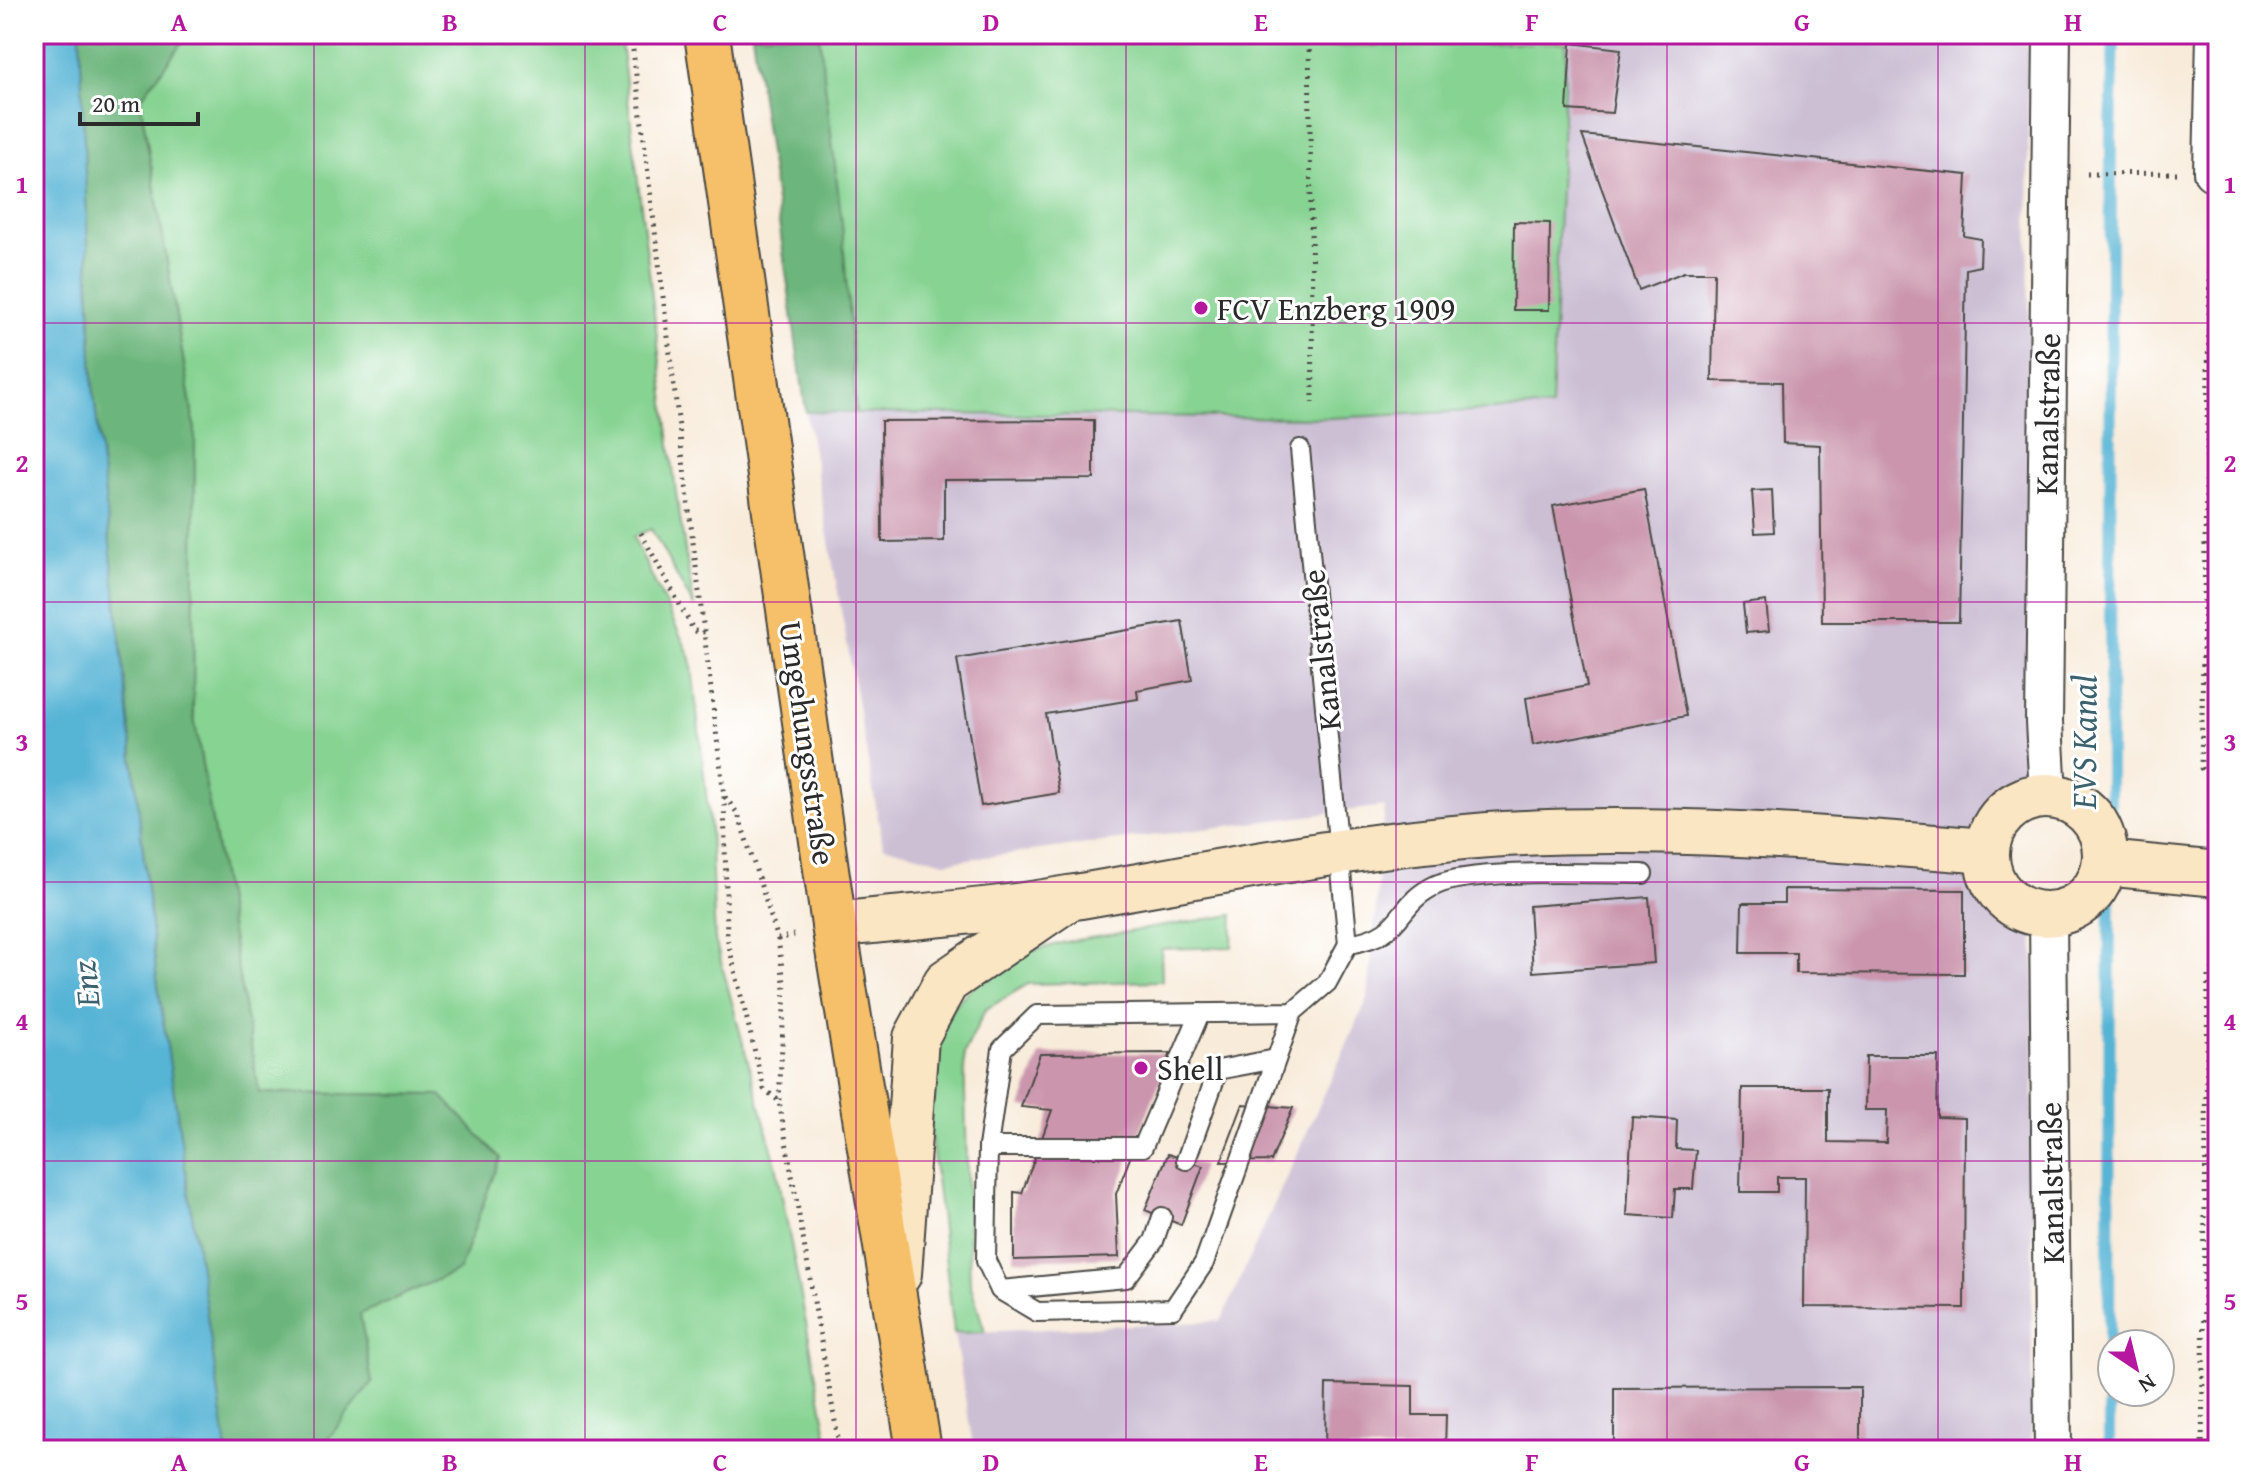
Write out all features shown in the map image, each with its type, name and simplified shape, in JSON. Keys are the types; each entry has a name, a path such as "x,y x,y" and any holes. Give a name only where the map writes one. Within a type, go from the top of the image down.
{"main road":[{"name":"Umgehungsstraße","path":"707,34 834,925 919,1450"},
{"path":"2048,795 2072,801 2088,813 2102,833 2105,863 2098,884 2085,900 2067,911 2048,915 2027,912 2004,897 1991,877 1987,851 1990,835 2001,816 2024,800 2048,795"},
{"path":"834,925 1067,899 1338,851 1503,835 1624,831 1738,832 1987,851"},
{"path":"2105,863 2218,874"},
{"path":"897,1301 916,1038 946,982 1067,899"}],"street":[{"name":"Kanalstraße","path":"2048,795 2044,722 2052,34"},
{"path":"2199,173 2215,34"},
{"name":"Kanalstraße","path":"2048,915 2053,1450"}],"lane":[{"name":"Kanalstraße","path":"1300,449 1348,944"},
{"path":"1293,1012 1037,1015 1002,1049 988,1147 986,1261 1000,1290 1037,1312 1173,1309 1204,1263 1293,1012 1327,983 1348,944 1373,940 1395,926 1415,897 1438,883 1533,875 1643,874"},
{"path":"988,1147 1143,1147 1200,1013"},
{"path":"1186,1160 1218,1070 1276,1059"},
{"path":"1000,1290 1126,1278 1154,1241 1162,1217"}],"path":[{"path":"631,34 724,796 727,938 764,1089 779,1101"},
{"path":"1309,34 1313,403"},
{"path":"2079,174 2199,173 2201,768 2218,789"},
{"path":"641,533 694,631 705,632"},
{"path":"724,796 738,814 778,939 785,989 779,1101 840,1450"},
{"path":"778,939 834,925"},
{"path":"2202,1450 2208,976 2218,963"}],"shaded area":[{"path":"1567,34 2015,34 2028,48 2030,779 1999,803 1981,829 1976,869 1989,904 2012,927 2034,936 2031,1450 974,1450 954,1333 1221,1321 1368,998 1385,806 945,862 883,846 806,412 1329,418 1551,407"}],"green space":[{"path":"80,34 188,34 140,100 195,430 193,712 259,1093 441,1095 500,1158 459,1270 360,1314 372,1383 319,1450 227,1450 156,972 93,385"},
{"path":"188,34 620,34 676,493 694,607 651,529 633,537 691,658 710,828 715,940 776,1164 830,1450 319,1450 371,1383 359,1314 459,1270 441,1095 259,1093 193,712 195,430 140,99"},
{"path":"752,34 819,34 842,223 856,413 806,412"},
{"name":"FCV Enzberg 1909","path":"819,34 1320,34 1320,47 1566,42 1551,407 1329,418 856,413"},
{"path":"1233,915 1232,947 1161,949 1162,981 1028,984 985,1010 964,1054 970,1283 985,1332 954,1333 927,1101 932,1047 955,1004 988,973 1018,955 1065,942"}],"water":[{"name":"Enz","path":"34,34 80,34 93,385 156,972 227,1450 34,1450"}],"building":[{"path":"1571,43 1621,49 1612,113 1567,110"},
{"path":"1582,135 1967,175 1964,236 1981,239 1980,266 1966,269 1959,622 1822,622 1820,445 1783,443 1782,382 1712,381 1714,272 1684,272 1639,290"},
{"path":"1514,222 1550,223 1549,310 1513,310"},
{"path":"1094,420 1094,479 944,480 944,541 882,542 881,421"},
{"path":"1644,489 1686,716 1533,745 1526,698 1587,686 1553,506"},
{"path":"1772,490 1774,532 1755,533 1752,491"},
{"path":"1766,601 1769,631 1746,633 1743,604"},
{"path":"1182,621 1192,680 1137,690 1138,699 1046,714 1059,793 981,806 957,659"},
{"path":"1784,889 1964,890 1964,974 1796,973 1796,953 1741,953 1742,903 1784,903"},
{"path":"1649,897 1654,963 1533,972 1529,906"},
{"path":"1171,1053 1116,1194 1119,1257 1014,1260 1014,1192 1022,1193 1052,1110 1021,1107 1040,1054"},
{"path":"1866,1056 1938,1056 1937,1117 1965,1118 1964,1308 1804,1307 1805,1177 1777,1177 1777,1192 1740,1192 1742,1088 1828,1088 1828,1142 1886,1143 1887,1110 1865,1110"},
{"path":"1243,1104 1293,1108 1271,1161 1221,1162"},
{"path":"1632,1117 1677,1120 1676,1149 1696,1150 1693,1189 1675,1189 1673,1218 1627,1215"},
{"path":"1168,1154 1203,1166 1181,1225 1145,1210"},
{"path":"1326,1384 1413,1386 1413,1415 1446,1415 1445,1450 1325,1450"},
{"path":"1860,1387 1860,1450 1614,1450 1614,1388"}],"waterway":[{"name":"EVS Kanal","path":"2109,1450 2111,135 2114,34"}],"place":[{"name":"FCV Enzberg 1909","path":"1201,308"},
{"name":"Shell","path":"1141,1068"}]}
